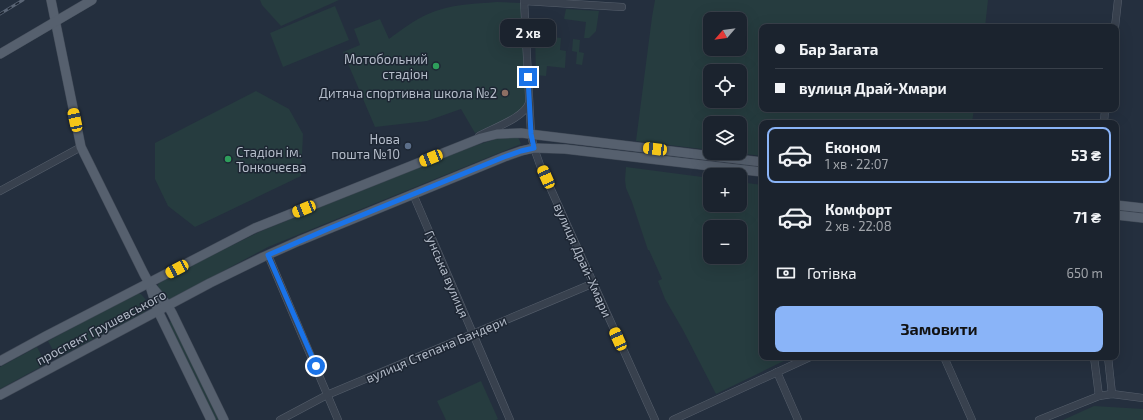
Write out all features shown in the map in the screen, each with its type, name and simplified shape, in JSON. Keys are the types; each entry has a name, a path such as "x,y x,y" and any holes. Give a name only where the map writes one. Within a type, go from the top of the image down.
{"main road":[{"path":"51,0 81,147 149,283 158,311 211,420"},
{"path":"0,54 92,0"},
{"name":"проспект Грушевського","path":"0,361 255,228 481,138 515,132 759,162"},
{"name":"проспект Грушевського","path":"0,395 210,283 268,255 320,232 521,151 534,148 565,149 759,172"},
{"path":"1119,205 1143,208"},
{"path":"1119,215 1143,218"},
{"path":"149,283 168,306 224,420"}],"street":[{"path":"1115,24 1118,0"},
{"path":"524,1 622,7"},
{"name":"вулиця Драй-Хмари","path":"524,1 531,134 534,148 655,420"},
{"path":"458,147 520,115 527,109 529,103"},
{"path":"0,190 81,147"},
{"name":"Гунська вулиця","path":"413,194 510,420"},
{"path":"268,255 338,420"},
{"name":"вулиця Степана Бандери","path":"280,420 327,395 594,283"},
{"path":"673,420 803,360"},
{"path":"945,360 972,420"},
{"path":"1094,360 1099,396"},
{"path":"1108,360 1112,394"},
{"path":"777,372 798,420"},
{"path":"1039,420 1099,396 1112,394 1143,398"}],"green space":[{"path":"260,0 339,0 281,26 262,5"},
{"path":"655,0 988,0 985,24 759,24 759,112 974,112 972,120 759,120 759,156 747,154 747,116 703,116 703,149 636,141"},
{"name":"Мотобольний стадіон","path":"497,2 521,3 526,106 519,114 475,133 461,109 427,121 375,127 343,52 360,45 354,29 380,19 389,39 418,19 436,11 462,5"},
{"path":"335,6 349,40 283,67 270,33"},
{"path":"566,9 599,11 596,31 589,38 584,38 586,22 564,19"},
{"path":"535,37 561,38 560,50 566,51 565,68 547,66 546,76 536,75"},
{"path":"573,39 580,40 579,52 584,53 582,65 576,64 577,52 572,51"},
{"name":"Стадіон ім. Тонкочеєва","path":"256,91 289,109 303,134 301,176 195,227 168,206 155,179 155,143"},
{"path":"518,137 521,144 268,247 169,300 157,287 160,281 259,232 455,152 499,138"},
{"path":"626,167 703,177 703,212 747,212 747,183 759,185 759,360 786,360 716,394 665,299 658,281 662,279 648,250 626,188"},
{"path":"136,293 141,294 146,300 148,307 145,312 57,358 48,341"},
{"path":"172,321 220,420 215,420 168,323"},
{"path":"37,347 46,364 0,389 0,367"},
{"path":"481,381 498,419 446,420 437,401"},
{"path":"1094,406 1143,409 1143,420 1063,420"}],"railway":[{"path":"0,14 23,0"}],"place":[{"name":"Мотобольний стадіон","path":"436,66"},
{"name":"Дитяча спортивна школа №2","path":"505,93"},
{"name":"Нова пошта №10","path":"408,146"},
{"name":"Стадіон ім. Тонкочеєва","path":"228,159"}],"route":[{"path":"316,366 268,255 504,157 534,148 531,134 528,77"}]}
